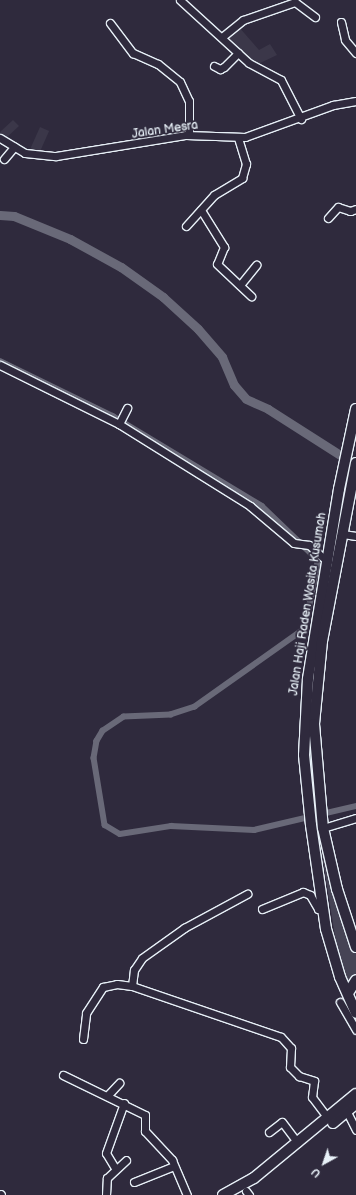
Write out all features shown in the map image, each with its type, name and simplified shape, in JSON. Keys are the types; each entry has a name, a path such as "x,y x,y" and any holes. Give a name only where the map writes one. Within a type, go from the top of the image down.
{"highway":[{"name":"Jalan Haji Raden Wasita Kusumah","path":"356,409 339,489 312,679 314,724 314,809 311,825 324,910 334,958 356,1013"},
{"name":"Jalan Haji Raden Wasita Kusumah","path":"312,679 343,534 356,463"},
{"name":"Jalan Haji Raden Wasita Kusumah","path":"314,809 322,826 337,890 356,946"},
{"path":"348,993 356,980"},
{"path":"244,1194 356,1094"},
{"path":"223,1195 254,1178 356,1104"}],"street":[{"path":"180,0 238,53 257,68 281,80 301,118"},
{"path":"222,37 243,20 295,2 315,17"},
{"path":"341,22 345,40 356,53"},
{"path":"110,23 133,53 158,64 180,82 189,101 189,135"},
{"path":"214,66 220,69 224,67 238,53"},
{"name":"Jalan Mesra","path":"0,138 25,153 56,156 189,135 238,137 301,118 332,105 356,101"},
{"path":"186,226 214,195 238,182 244,174 246,164 238,137"},
{"path":"4,159 14,147"},
{"path":"328,218 338,207 350,211 356,209"},
{"path":"201,210 224,247 217,264 251,296"},
{"path":"240,285 256,265"},
{"path":"0,365 119,424 250,506 300,543 314,548 328,562"},
{"path":"119,424 128,408"},
{"path":"343,534 356,536"},
{"path":"322,826 356,818"},
{"path":"262,909 303,892 310,896 318,909 324,910"},
{"path":"132,986 134,970 142,958 184,928 247,894"},
{"path":"83,1039 86,1013 103,987 117,984 132,986 282,1037 291,1048 290,1067 299,1076 314,1080 312,1097 328,1118"},
{"path":"340,1002 356,1030"},
{"path":"63,1075 124,1103 145,1115 146,1131 163,1146 187,1195"},
{"path":"107,1096 119,1083"},
{"path":"115,1168 106,1153 124,1103"},
{"path":"347,1112 356,1130"},
{"path":"269,1132 282,1122 302,1142"},
{"path":"106,1195 106,1178 115,1168 126,1160"},
{"path":"134,1182 174,1166"}],"shaded area":[{"path":"238,26 259,50 270,44 277,55 254,66 226,39"},
{"path":"13,120 19,126 4,140 0,132"},
{"path":"40,127 49,131 40,152 31,148"},
{"path":"317,823 320,823 356,949 356,975 348,983 337,949"}],"waterway":[{"path":"0,215 14,216 70,239 121,267 163,297 198,329 222,357 234,385 246,399 268,409 356,465"},
{"path":"0,361 113,416 262,506 317,559 318,565 305,629 195,707 171,715 124,717 103,731 97,741 94,758 105,825 120,834 171,826 254,830 356,806"}]}
